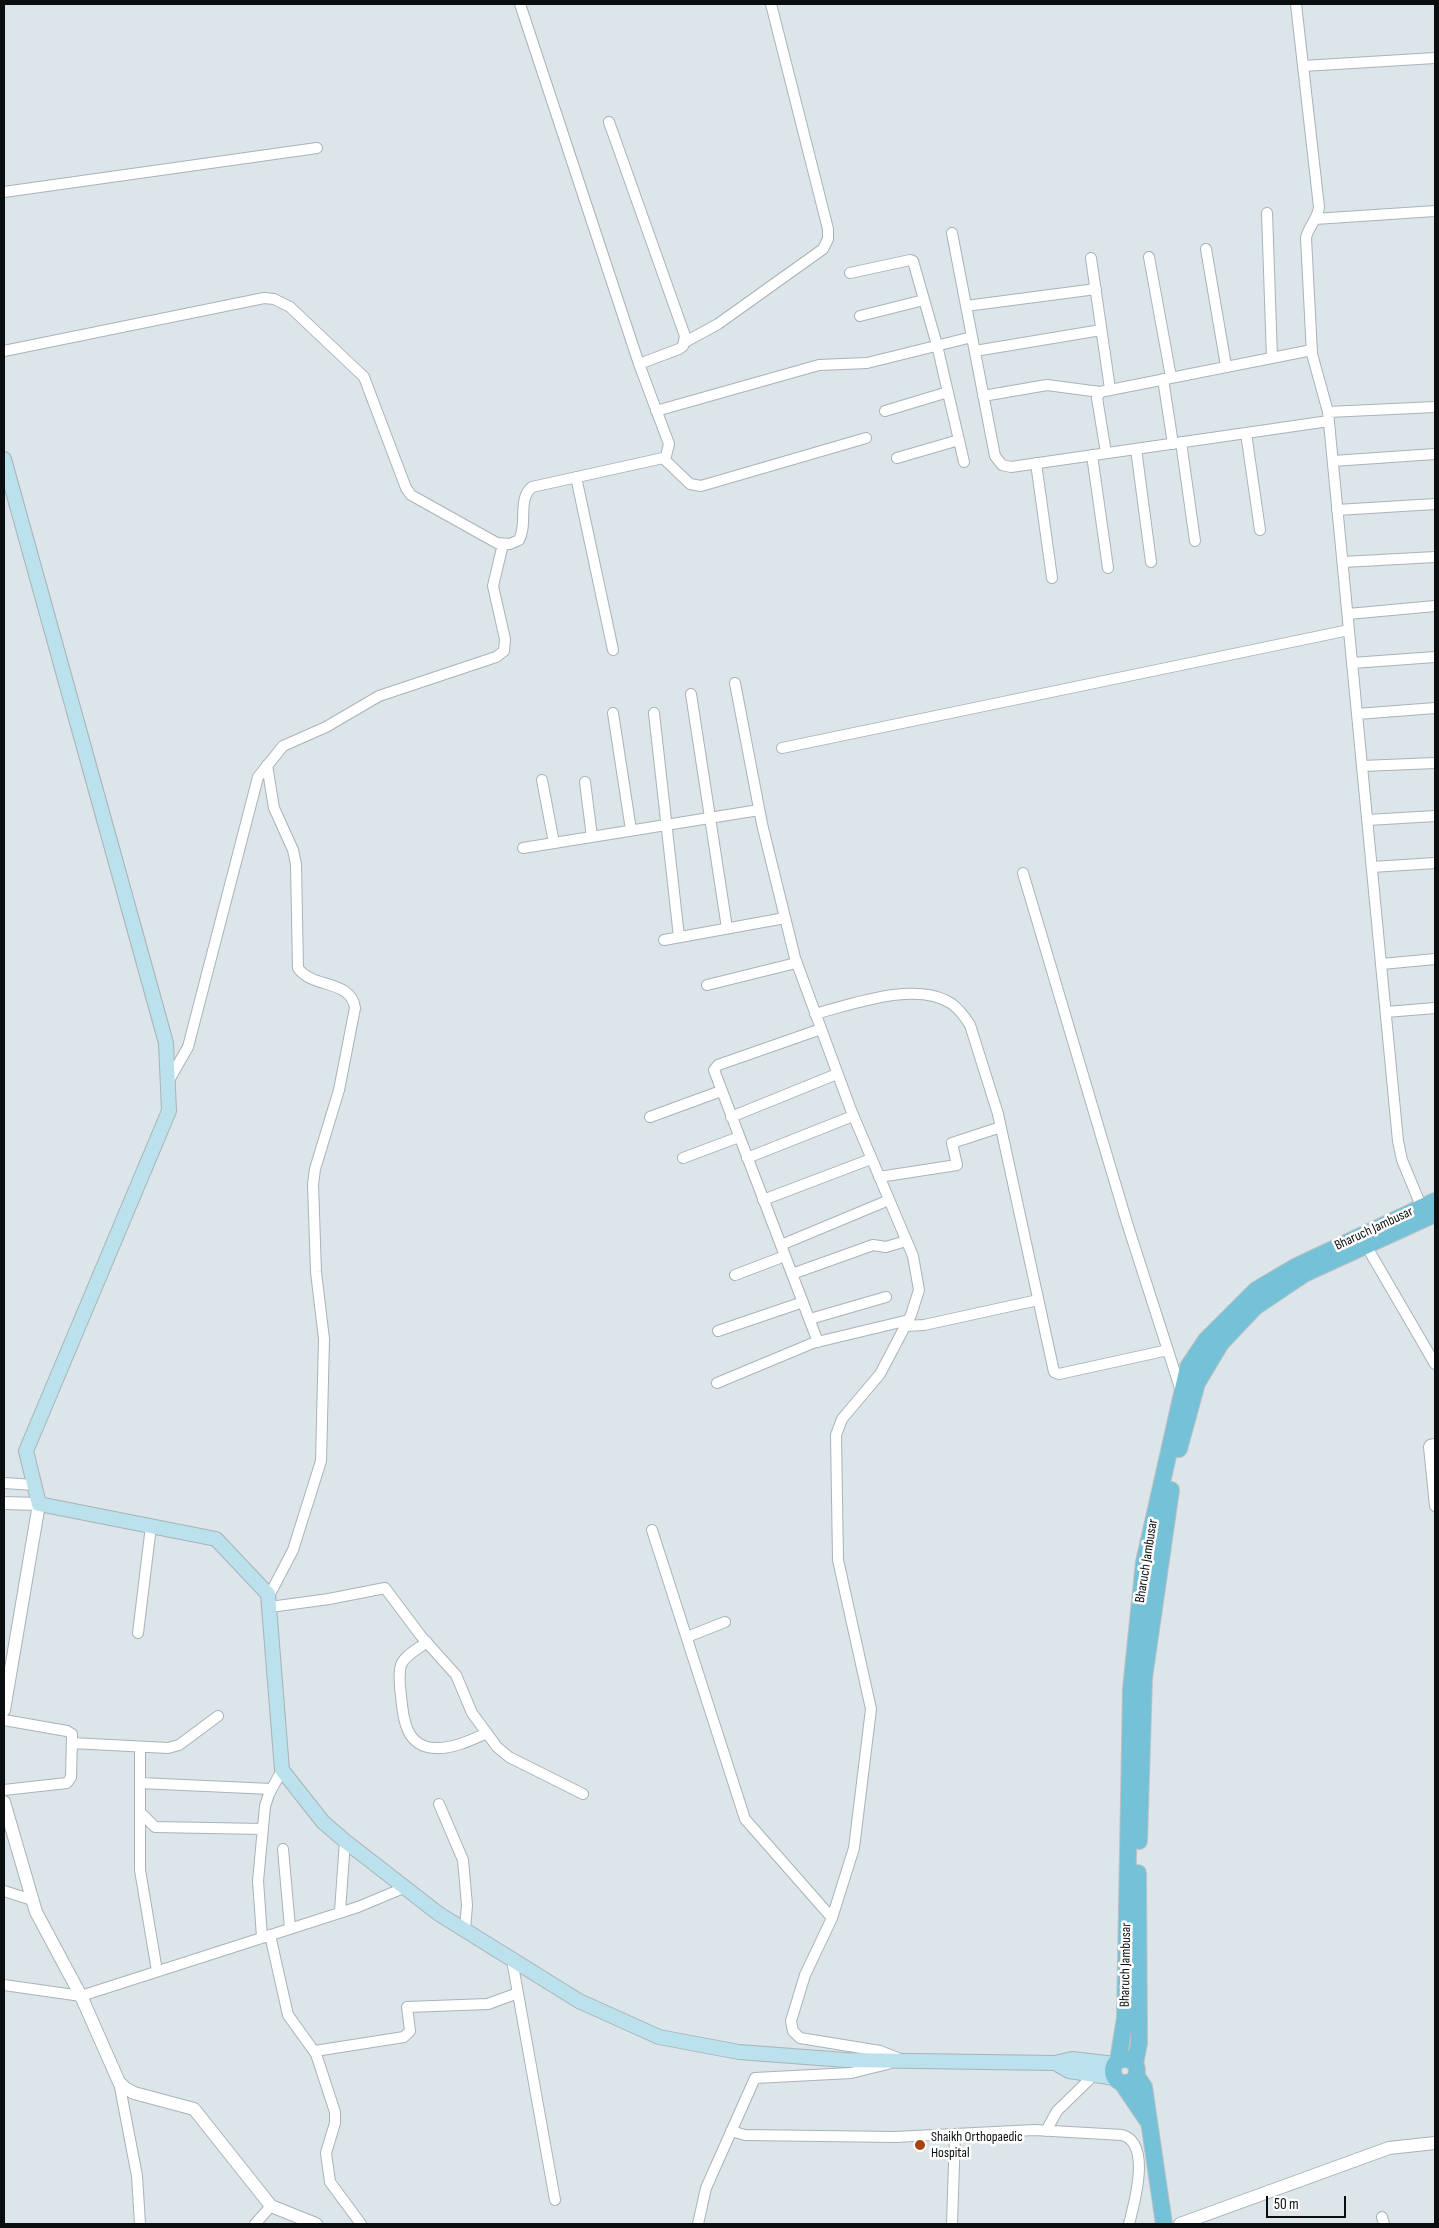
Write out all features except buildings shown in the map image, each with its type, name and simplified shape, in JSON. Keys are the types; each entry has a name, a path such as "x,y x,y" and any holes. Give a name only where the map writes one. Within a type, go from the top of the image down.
{"main road":[{"path":"4,459 166,1043 169,1111 26,1451 39,1504 216,1539 269,1601 282,1770 323,1822 345,1841 439,1914 579,2001 659,2037 739,2052 845,2060 1054,2063 1072,2060 1123,2071"},
{"name":"Bharuch Jambusar","path":"1123,2071 1131,1689 1144,1562 1181,1392 1194,1372 1255,1307 1304,1274 1363,1240 1430,1210"},
{"name":"Bharuch Jambusar","path":"1123,2071 1139,2044 1138,1861 1144,1678 1167,1507 1180,1444 1197,1383 1194,1372"},
{"path":"1054,2063 1067,2070 1094,2075 1123,2071"},
{"path":"1123,2071 1151,2129 1164,2224"}],"street":[{"path":"4,351 264,298 283,302 364,377 406,488 411,495 498,544 510,544 519,540 522,535 524,498 527,492 538,485 666,456 669,444 639,364 520,4"},
{"path":"639,364 679,349 685,342 718,324 823,249 827,244 828,229 771,4"},
{"path":"1296,4 1319,207 1306,238 1312,350 1328,417 1333,462 1400,1150 1430,1210"},
{"path":"1303,66 1435,58"},
{"path":"609,122 685,336 685,342"},
{"path":"4,192 317,148"},
{"path":"1315,219 1435,211"},
{"path":"1267,213 1272,358"},
{"path":"952,233 995,456 1006,467 1246,433 1328,417 1435,407"},
{"path":"1206,249 1226,366"},
{"path":"1150,257 1177,443 1196,541"},
{"path":"1091,258 1101,330 1105,390 1097,398 1106,453"},
{"path":"850,273 911,260 937,345 964,462"},
{"path":"966,306 1096,289"},
{"path":"860,316 924,300"},
{"path":"975,351 1101,330"},
{"path":"656,411 819,365 868,363 972,337"},
{"path":"983,396 1047,385 1105,390 1312,350"},
{"path":"884,411 948,392"},
{"path":"1246,433 1260,530"},
{"path":"663,458 690,484 701,486 866,438"},
{"path":"897,458 959,440"},
{"path":"1136,449 1151,562"},
{"path":"1333,462 1435,454"},
{"path":"1092,455 1108,568"},
{"path":"1036,464 1052,578"},
{"path":"576,477 612,650"},
{"path":"1338,510 1435,504"},
{"path":"168,1082 188,1047 256,782 267,765 284,746 326,727 379,696 496,657 504,651 505,639 493,586 503,544"},
{"path":"1342,562 1435,558"},
{"path":"1348,614 1435,606"},
{"path":"782,748 1349,630"},
{"path":"1352,664 1435,657"},
{"path":"735,683 759,810 796,963 853,1116 915,1263 919,1290 907,1323 878,1378 842,1419 836,1435 838,1560 871,1705 855,1843 805,1976 791,2021 793,2031 800,2038 880,2051 904,2060"},
{"path":"692,694 727,928"},
{"path":"1357,714 1435,708"},
{"path":"654,712 680,937"},
{"path":"612,713 630,830"},
{"path":"1362,766 1435,763"},
{"path":"267,765 274,808 293,850 296,864 298,968 305,976 345,990 354,1002 355,1008 340,1090 315,1169 313,1184 316,1272 324,1339 321,1462 293,1550 269,1601 330,1600 385,1588 427,1642 456,1675 470,1709 487,1733 509,1757 583,1794"},
{"path":"542,780 554,843"},
{"path":"585,782 592,836"},
{"path":"522,848 759,810"},
{"path":"1368,820 1435,816"},
{"path":"1372,868 1435,863"},
{"path":"1023,873 1127,1223 1181,1392"},
{"path":"664,940 785,918"},
{"path":"1382,964 1435,959"},
{"path":"707,985 796,963"},
{"path":"815,1014 872,1000 912,994 936,996 952,1004 962,1013 970,1025 1001,1127 1052,1369 1056,1374 1168,1350"},
{"path":"1386,1012 1435,1008"},
{"path":"818,1342 714,1073 715,1067 718,1065 821,1029"},
{"path":"731,1117 837,1074"},
{"path":"650,1117 721,1091"},
{"path":"747,1158 853,1116"},
{"path":"879,1177 957,1165 952,1143 1001,1127"},
{"path":"683,1158 739,1137"},
{"path":"763,1200 871,1159"},
{"path":"781,1245 889,1200"},
{"path":"1363,1240 1435,1364"},
{"path":"792,1274 873,1245 886,1247 906,1241"},
{"path":"735,1275 785,1256"},
{"path":"810,1319 886,1297"},
{"path":"717,1383 818,1342 907,1323 924,1325 1038,1300"},
{"path":"718,1331 803,1302"},
{"path":"1435,1444 1430,1444 1429,1447 1435,1506"},
{"path":"4,1483 34,1485"},
{"path":"4,1503 39,1504 4,1710"},
{"path":"138,1633 151,1526"},
{"path":"652,1530 745,1819 829,1915"},
{"path":"686,1637 725,1622"},
{"path":"427,1642 407,1657 402,1664 399,1675 404,1723 412,1737 423,1746 434,1748 464,1742 487,1733"},
{"path":"72,1743 174,1747 218,1716"},
{"path":"4,1720 67,1731 72,1734 71,1777 67,1783 4,1790"},
{"path":"140,1747 140,1870 157,1971"},
{"path":"282,1770 265,1806 258,1881 266,1936 288,2014 315,2051 336,2118 326,2153 330,2182 361,2224"},
{"path":"140,1783 272,1789"},
{"path":"4,1802 36,1912 81,1996 119,2082 137,2176 140,2224"},
{"path":"439,1804 463,1860 467,1905 465,1930"},
{"path":"140,1812 154,1827 263,1829"},
{"path":"340,1911 345,1841"},
{"path":"283,1848 290,1928"},
{"path":"4,1985 81,1996 340,1911 358,1907 406,1887"},
{"path":"4,1891 32,1900"},
{"path":"512,1960 555,2200"},
{"path":"315,2051 404,2037 410,2031 407,2007 488,2004 518,1993"},
{"path":"698,2224 704,2193 753,2080 757,2076 851,2073 904,2060"},
{"path":"1046,2131 1057,2111 1094,2075"},
{"path":"119,2082 134,2093 194,2109 271,2206 316,2224"},
{"path":"731,2131 745,2135 895,2137 1046,2131 1122,2135 1133,2141 1139,2168 1140,2182 1129,2224"},
{"path":"952,2224 955,2134"},
{"path":"1180,2224 1389,2148 1435,2144"},
{"path":"255,2224 271,2206"}],"place":[{"name":"Shaikh Orthopaedic Hospital","path":"920,2145"}]}
